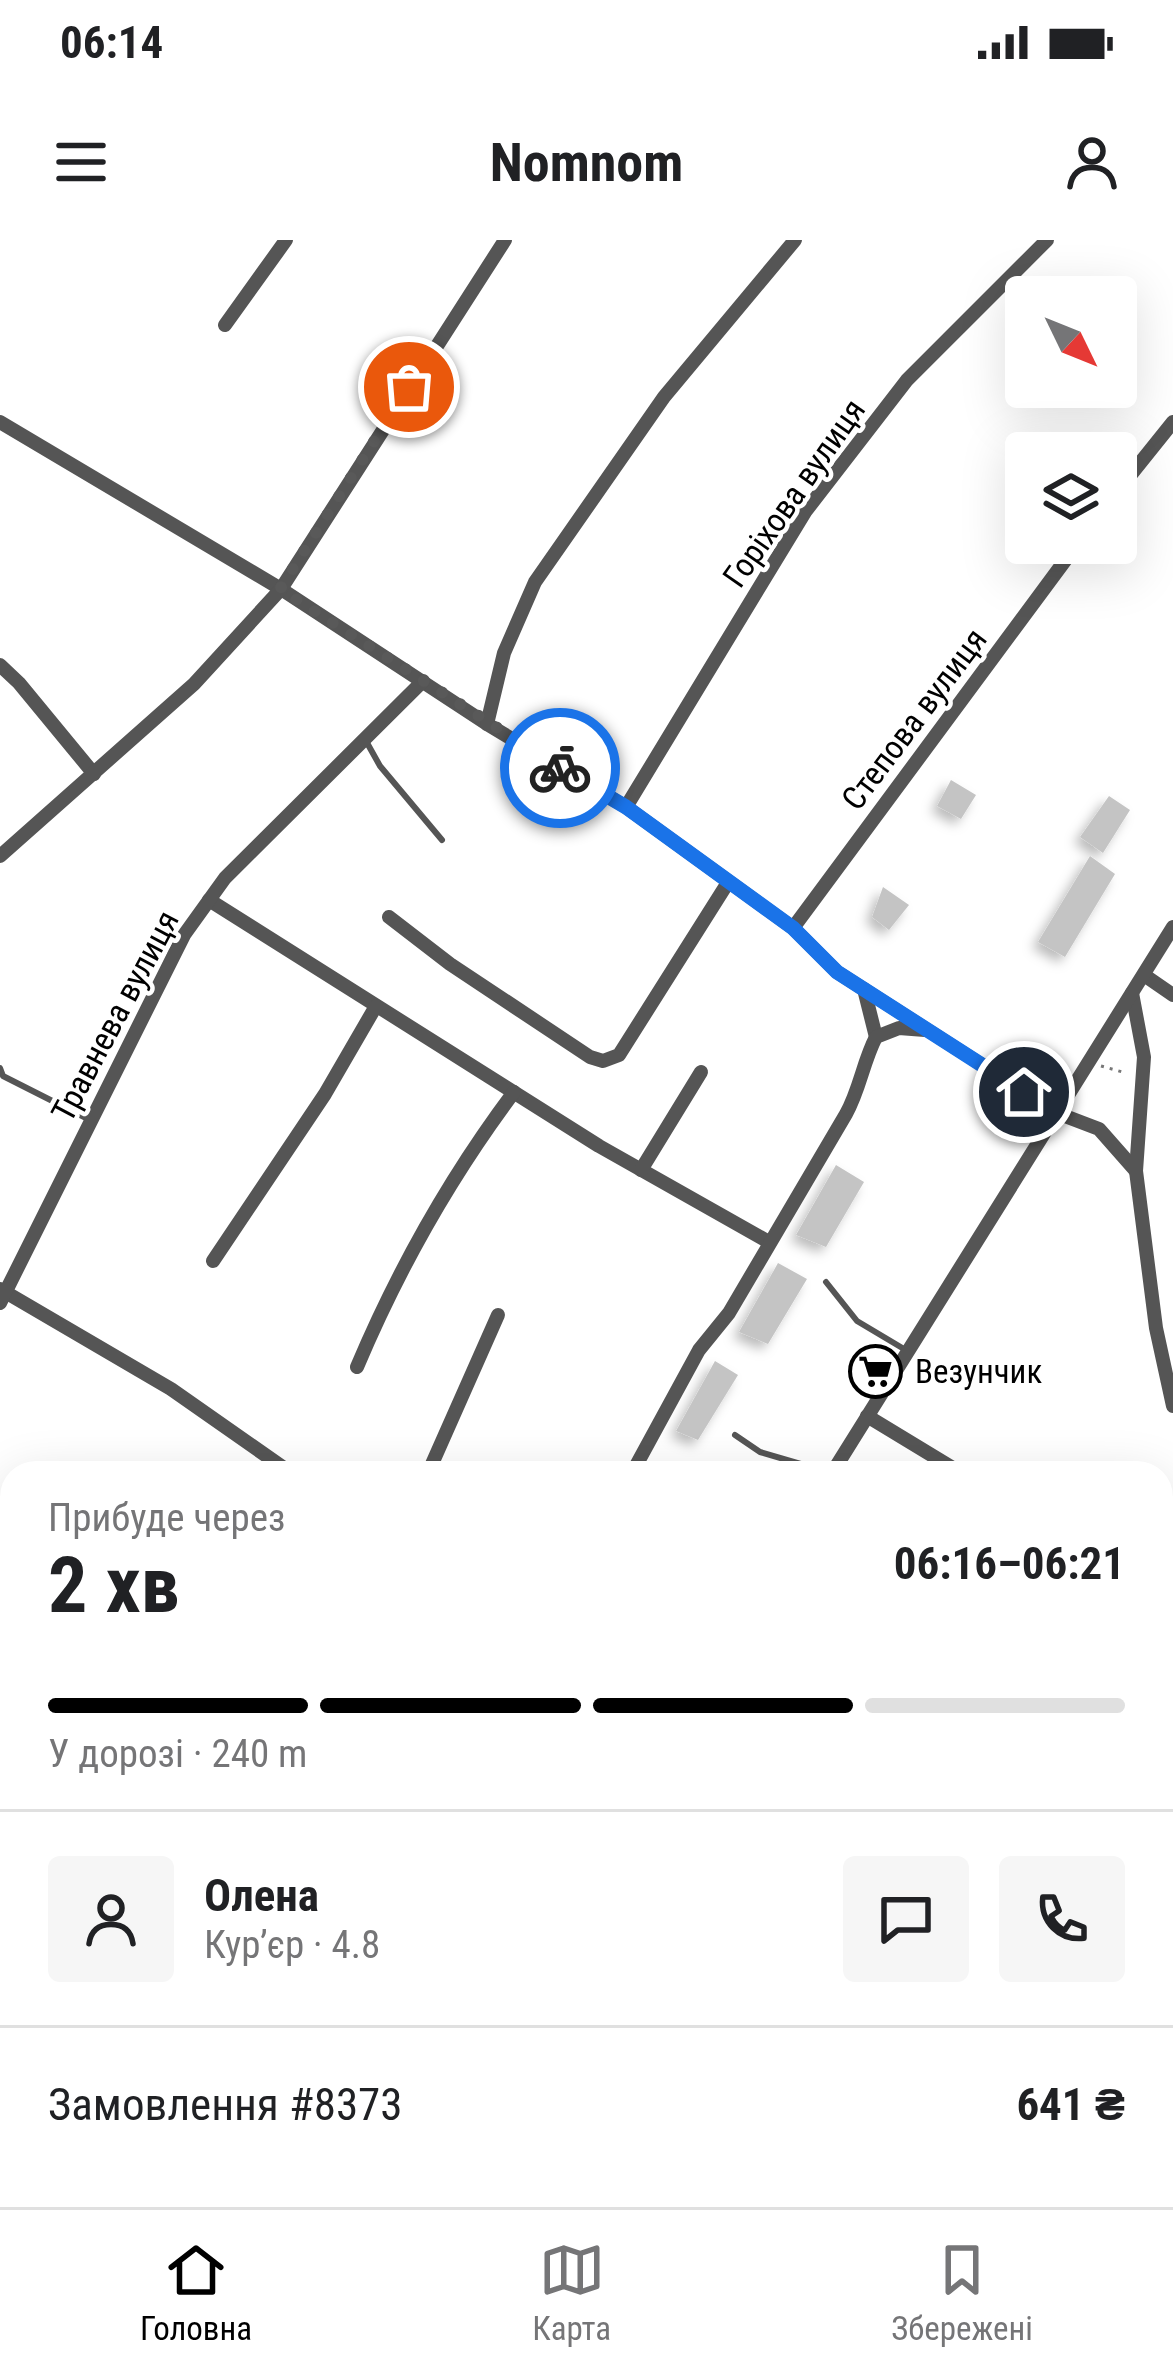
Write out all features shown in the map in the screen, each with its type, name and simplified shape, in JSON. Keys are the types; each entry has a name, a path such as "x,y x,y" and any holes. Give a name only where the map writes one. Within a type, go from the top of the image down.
{"street":[{"path":"225,325 286,240"},
{"path":"0,856 194,684 280,589 505,240"},
{"path":"487,724 504,652 535,582 664,397 795,240"},
{"name":"Горіхова вулиця","path":"626,807 805,512 907,380 1047,240"},
{"path":"0,422 280,589 487,724 626,807 793,928 837,972 1057,1113 1099,1129 1136,1171"},
{"path":"1137,467 1173,422"},
{"name":"Степова вулиця","path":"793,928 1062,564"},
{"path":"0,665 94,774"},
{"name":"Травнева вулиця","path":"2,1295 184,935 225,878 423,682"},
{"path":"389,917 450,964 603,1061 619,1055 727,884"},
{"path":"209,900 514,1093 770,1242"},
{"path":"839,1461 1173,927"},
{"path":"1144,975 1173,995"},
{"path":"864,989 876,1037"},
{"path":"1132,993 1144,1057 1136,1171 1156,1328 1173,1406"},
{"path":"213,1261 325,1094 376,1006"},
{"path":"639,1461 699,1350 729,1313 860,1088 865,1058 876,1037 899,1028 927,1030"},
{"path":"641,1170 701,1072"},
{"path":"357,1366 379,1314 473,1147 514,1093"},
{"path":"2,1295 171,1389 274,1461"},
{"path":"433,1461 497,1315"},
{"path":"867,1416 941,1461"}],"lane":[{"path":"366,741 380,766 442,840"},
{"path":"0,1068 3,1076 90,1120"},
{"path":"826,1282 857,1322 908,1351"},
{"path":"735,1435 760,1452 791,1461"}],"path":[{"path":"1087,1066 1142,1079"}],"building":[{"path":"951,780 976,795 961,819 937,806"},
{"path":"1109,796 1130,810 1103,853 1080,837"},
{"path":"1090,856 1115,874 1065,957 1038,942"},
{"path":"883,887 909,905 889,930 872,917"},
{"path":"836,1165 864,1182 826,1247 796,1235"},
{"path":"778,1263 807,1279 768,1344 739,1332"},
{"path":"715,1361 738,1375 698,1440 676,1431"}],"way so far":[{"path":"409,387 280,589 560,768"}],"place":[{"name":"Везунчик","path":"876,1371"}],"route":[{"path":"560,768 626,807 793,928 837,972 1024,1092"}]}
